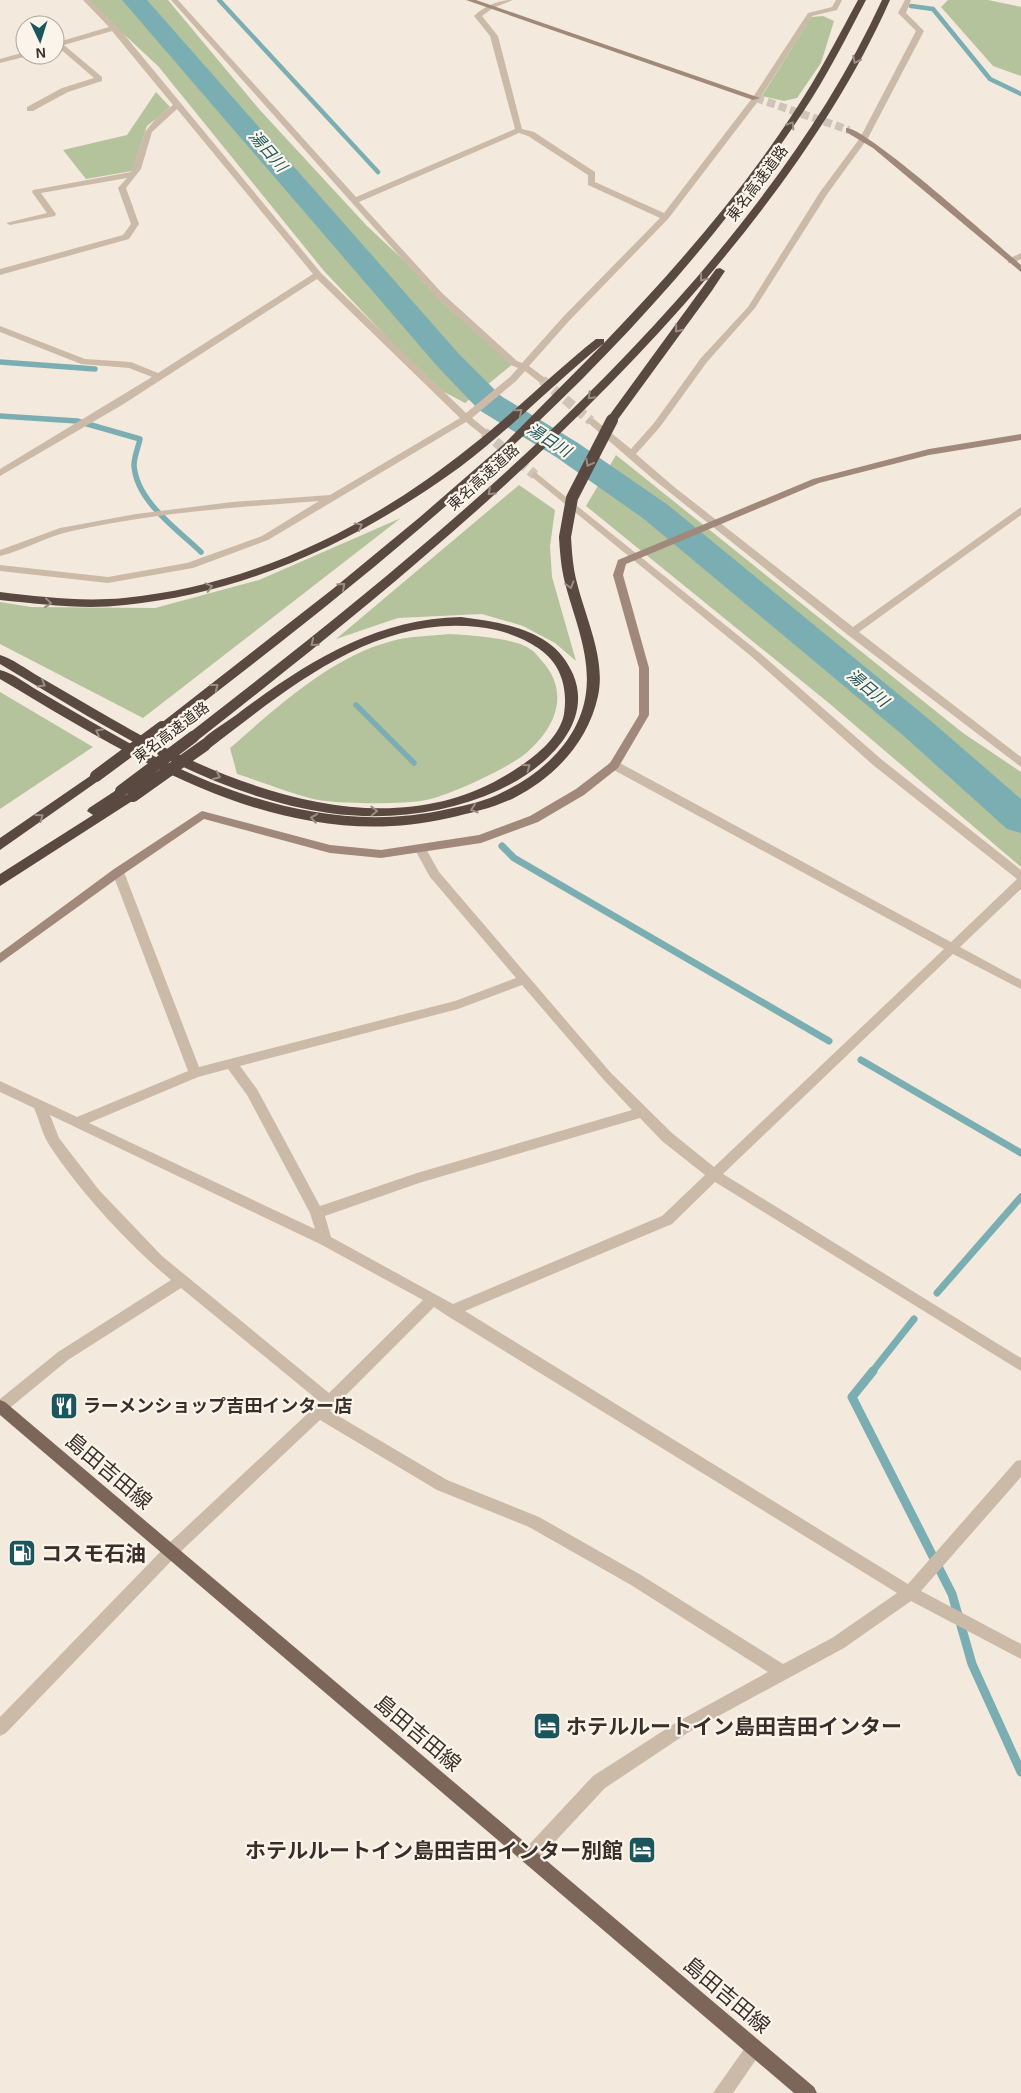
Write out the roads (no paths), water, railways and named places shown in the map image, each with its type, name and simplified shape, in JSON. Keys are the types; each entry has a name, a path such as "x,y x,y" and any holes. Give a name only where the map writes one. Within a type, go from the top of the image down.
{"highway":[{"name":"東名高速道路","path":"127,793 193,737 292,661 410,564 527,460 689,295 775,189 836,98 886,0"},
{"name":"東名高速道路","path":"0,845 162,727 322,603 509,445 646,306 703,242 771,155 824,73 860,4"},
{"path":"0,674 93,729 178,774 250,803 309,817 340,821 396,823 450,816 493,802 531,782 546,772 569,747 587,716 593,683 592,664 567,574 565,537 572,498 612,420 649,364 697,305 775,189"},
{"path":"0,596 56,604 140,602 175,596 257,573 287,562 364,523 456,463 490,432 542,392 596,344 646,306"},
{"path":"0,659 153,747 226,780 285,800 328,808 367,812 418,809 459,800 486,791 529,767 550,748 570,717 572,686 565,668 555,655 540,643 520,633 501,626 476,622 450,621 410,625 333,655 311,668 205,745 127,793 0,881"}],"main road":[{"name":"島田吉田線","path":"0,1406 808,2093"}],"street":[{"path":"86,0 114,28 318,275 469,416 490,432"},
{"path":"174,0 439,295 514,363 525,367 542,380"},
{"path":"469,0 756,98"},
{"path":"510,0 478,16 494,36 519,130"},
{"path":"0,568 108,580 189,566 264,538 469,416 525,367 566,319 665,217 756,98 810,14 835,9 840,0"},
{"path":"631,454 658,425 704,360 751,308 824,192 864,138 920,31 902,13 908,0"},
{"path":"65,42 114,28"},
{"path":"30,109 65,90 99,79 65,51"},
{"path":"0,61 15,57"},
{"path":"0,272 126,237 135,224 122,188 140,167 146,136 162,118 178,105"},
{"path":"354,201 519,130 531,134 592,174 591,183 665,217"},
{"path":"849,130 864,138 1021,269"},
{"path":"10,223 52,214 36,192 134,174"},
{"path":"1011,261 1021,255"},
{"path":"0,473 78,428 160,377 318,275"},
{"path":"0,330 84,362 131,365 160,377"},
{"path":"591,421 712,524 1021,764"},
{"path":"0,959 118,872 202,815 330,849 381,854 421,850 482,839 534,819 580,792 614,765 644,716 644,668 618,575 622,562 816,481 929,452 1021,437"},
{"path":"534,475 756,655 877,762 1021,876"},
{"path":"0,553 70,528 174,512 270,501 330,497"},
{"path":"852,633 1021,510"},
{"path":"614,765 1021,985"},
{"path":"421,850 434,874 607,1076 667,1137 714,1176 1021,1365"},
{"path":"118,872 196,1073"},
{"path":"451,1311 667,1220 1021,882"},
{"path":"76,1123 196,1073 458,1005 525,978"},
{"path":"232,1065 252,1092 317,1213 325,1240"},
{"path":"0,1086 325,1240 433,1299 910,1593 1021,1652"},
{"path":"40,1106 53,1140 94,1194 157,1260 330,1401"},
{"path":"317,1213 417,1178 642,1112"},
{"path":"0,1406 63,1356 182,1280"},
{"path":"0,1728 171,1551 330,1401 433,1299"},
{"path":"318,1412 442,1485 542,1527 636,1580 783,1672"},
{"path":"530,1856 599,1782 684,1727 838,1643 910,1593 1021,1466"},
{"path":"722,2093 755,2048"}],"waterway":[{"name":"湯日川","path":"134,0 448,360 490,403 567,450 656,512 918,729 1021,820"},
{"path":"219,0 378,172"},
{"path":"911,6 933,9 990,79 1021,94"},
{"path":"0,362 95,369"},
{"path":"0,416 77,421 140,439 134,465 136,478 142,491 159,513 201,552"},
{"path":"356,705 414,763"},
{"path":"502,846 514,858 829,1041"},
{"path":"861,1060 1021,1153"},
{"path":"937,1293 1021,1197"},
{"path":"872,1372 914,1319"},
{"path":"873,1371 852,1397 952,1594 972,1664 1021,1772"}],"tunnel":[{"path":"756,98 849,130"},
{"path":"542,380 591,421"},
{"path":"484,432 535,475"}],"place":[{"name":"ラーメンショップ吉田インター店","path":"64,1406"},
{"name":"コスモ石油","path":"22,1553"},
{"name":"ホテルルートイン島田吉田インター","path":"547,1726"},
{"name":"ホテルルートイン島田吉田インター別館","path":"642,1850"}]}
